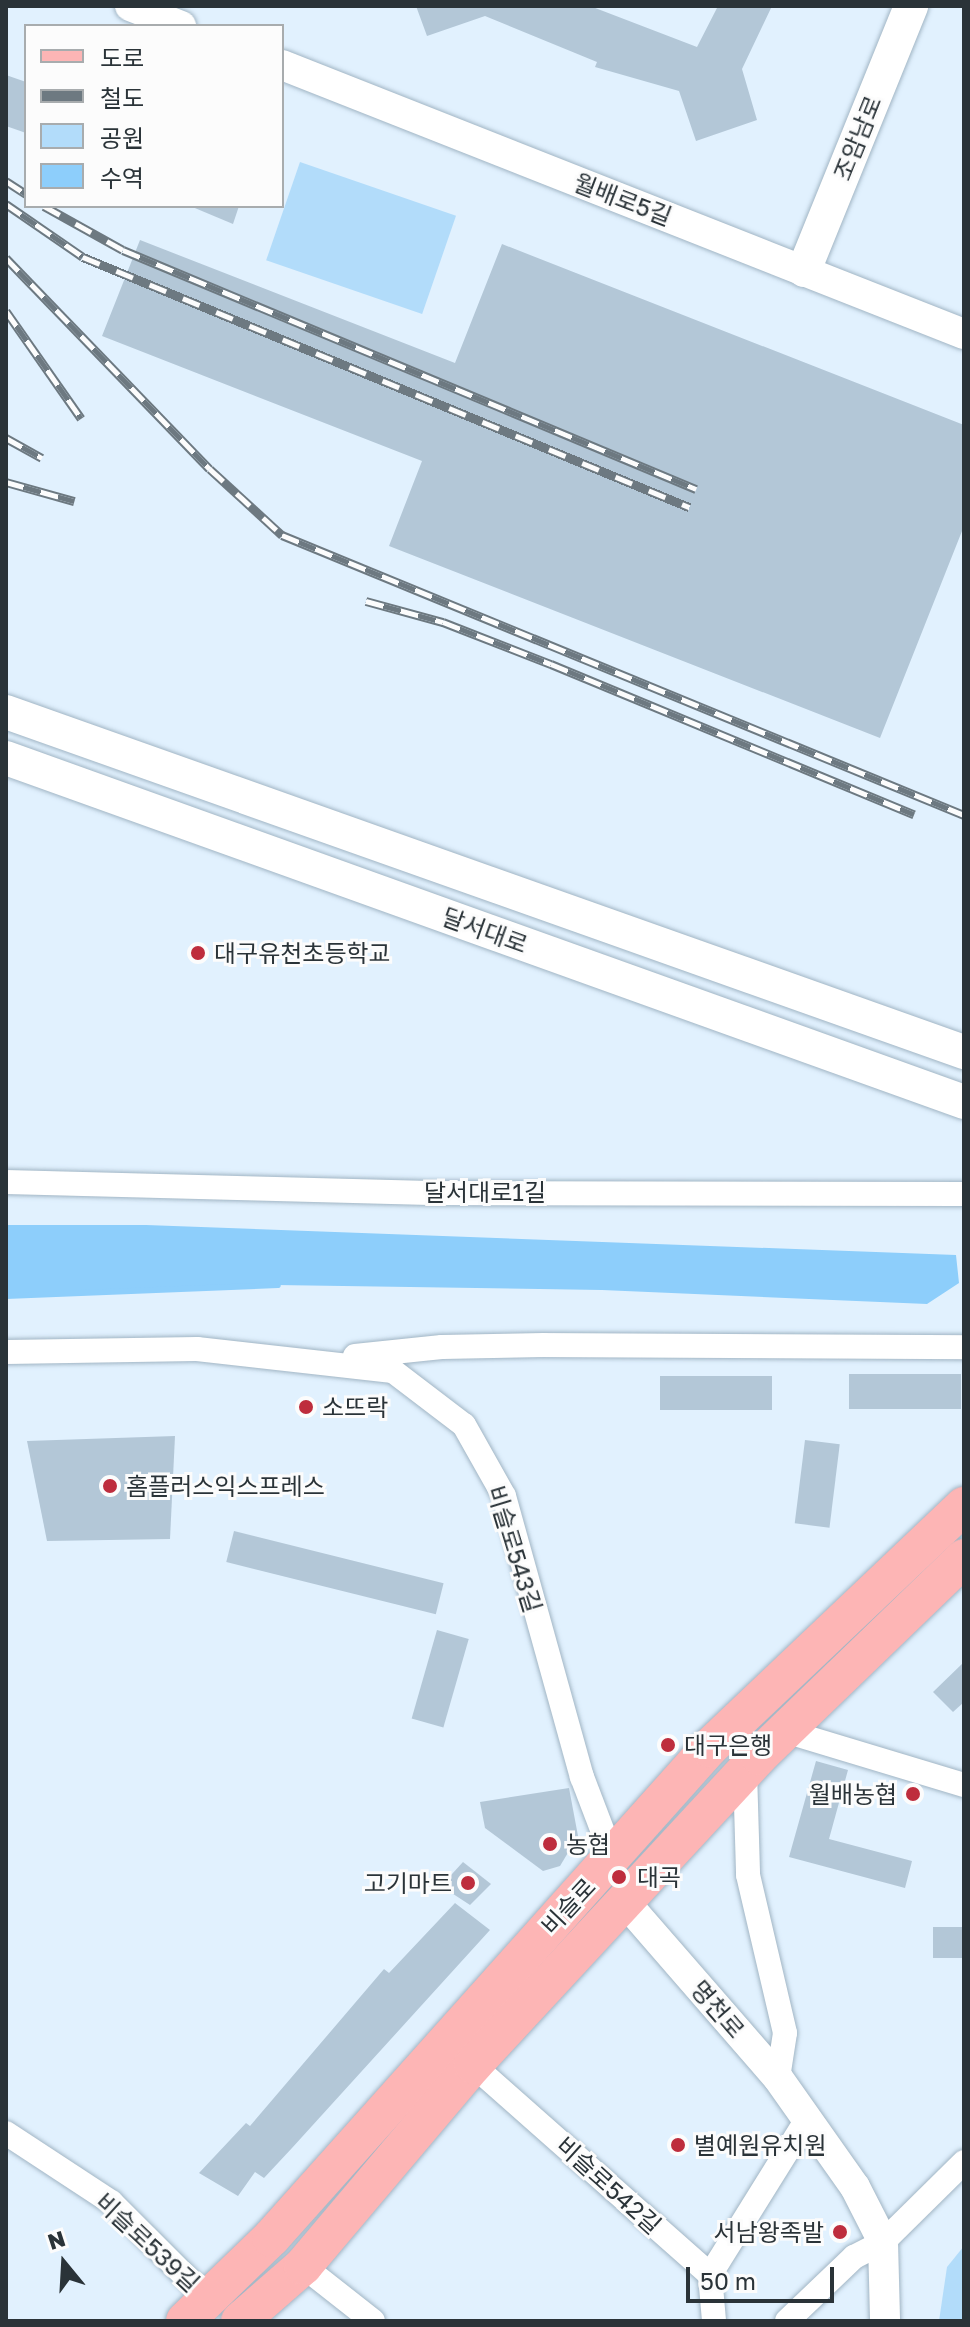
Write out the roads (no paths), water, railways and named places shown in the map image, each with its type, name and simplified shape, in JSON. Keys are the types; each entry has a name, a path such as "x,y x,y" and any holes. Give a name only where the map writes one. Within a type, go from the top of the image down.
{"main road":[{"name":"조암남로","path":"804,270 911,6"},
{"name":"달서대로","path":"6,712 964,1052"},
{"name":"달서대로","path":"6,758 964,1102"},
{"name":"비슬로","path":"197,2310 271,2238 709,1748 964,1506"},
{"name":"비슬로","path":"240,2321 303,2266 473,2065 745,1771 964,1558"}],"street":[{"path":"130,6 176,24"},
{"name":"월배로5길","path":"284,66 964,334"},
{"name":"달서대로1길","path":"6,1182 430,1193 964,1194"},
{"path":"296,1360 471,1346 964,1347"},
{"name":"비슬로543길","path":"6,1352 197,1349 393,1371 464,1425 504,1496 582,1777 613,1858"},
{"path":"785,1731 964,1785"},
{"path":"745,1771 748,1875 785,2033 778,2078"},
{"name":"명천로","path":"625,1902 778,2078 855,2187 883,2242 885,2321"},
{"name":"비슬로542길","path":"473,2065 710,2275"},
{"path":"714,2321 710,2275 807,2119"},
{"name":"비슬로539길","path":"6,2133 111,2202 197,2310"},
{"path":"787,2321 854,2257 883,2242 964,2162"},
{"path":"303,2266 373,2321"}],"water":[{"path":"6,1225 146,1225 956,1255 959,1283 927,1304 602,1290 276,1285 6,1296"}],"waterway":[{"path":"6,1296 278,1285"}],"railway":[{"path":"6,181 24,193"},
{"path":"6,204 83,257 689,507"},
{"path":"48,208 123,250 696,489"},
{"path":"6,258 210,469 282,535 964,815"},
{"path":"6,311 81,418"},
{"path":"6,438 42,458"},
{"path":"6,482 74,501"},
{"path":"366,601 443,622 914,814"}],"place":[{"name":"대구유천초등학교","path":"198,953"},
{"name":"소뜨락","path":"306,1407"},
{"name":"홈플러스익스프레스","path":"110,1486"},
{"name":"대구은행","path":"668,1745"},
{"name":"월배농협","path":"913,1794"},
{"name":"농협","path":"550,1844"},
{"name":"대곡","path":"619,1877"},
{"name":"고기마트","path":"468,1883"},
{"name":"별예원유치원","path":"678,2145"},
{"name":"서남왕족발","path":"840,2232"}]}
